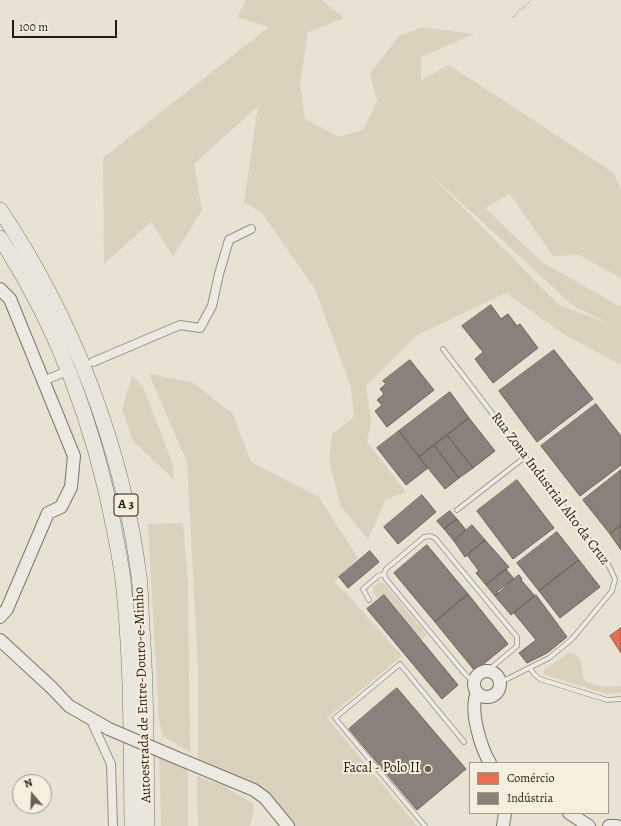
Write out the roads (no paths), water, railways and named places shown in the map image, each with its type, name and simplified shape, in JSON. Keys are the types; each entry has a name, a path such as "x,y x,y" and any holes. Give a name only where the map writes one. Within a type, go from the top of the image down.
{"highway":[{"name":"Autoestrada de Entre-Douro-e-Minho","path":"0,210 24,245 63,318 98,401 122,486 139,577 145,676 147,826"},
{"name":"Autoestrada de Entre-Douro-e-Minho","path":"0,238 49,323 82,406 106,490 123,578 131,677 132,826"}],"street":[{"path":"92,362 180,325 200,328 212,306 219,274 229,240 252,229"},
{"path":"0,289 10,299 74,456 71,487 61,507 48,513 7,609 0,617"},
{"path":"43,381 60,374"},
{"path":"0,640 69,706 109,729 254,790 265,798 288,826"},
{"path":"475,688 485,697 493,696 499,689 498,677 490,672 479,674 475,688 474,707 481,742 490,762"},
{"path":"90,718 111,764 112,826"},
{"path":"503,826 505,814"},
{"path":"570,814 588,826"},
{"path":"609,826 617,826"}],"lane":[{"name":"Rua Zona Industrial Alto da Cruz","path":"443,348 609,566 615,579 612,591 561,650 530,668 499,683"},
{"path":"457,510 525,457"},
{"path":"370,600 363,589 378,576 384,574 386,569 424,537 430,536 435,538 517,638 517,646 491,668 490,672"},
{"path":"384,574 386,579 475,688"},
{"path":"425,826 335,718 400,664 464,742"},
{"path":"530,668 540,679 607,700 621,699"}],"place":[{"name":"Facal - Polo II","path":"428,769"}]}
